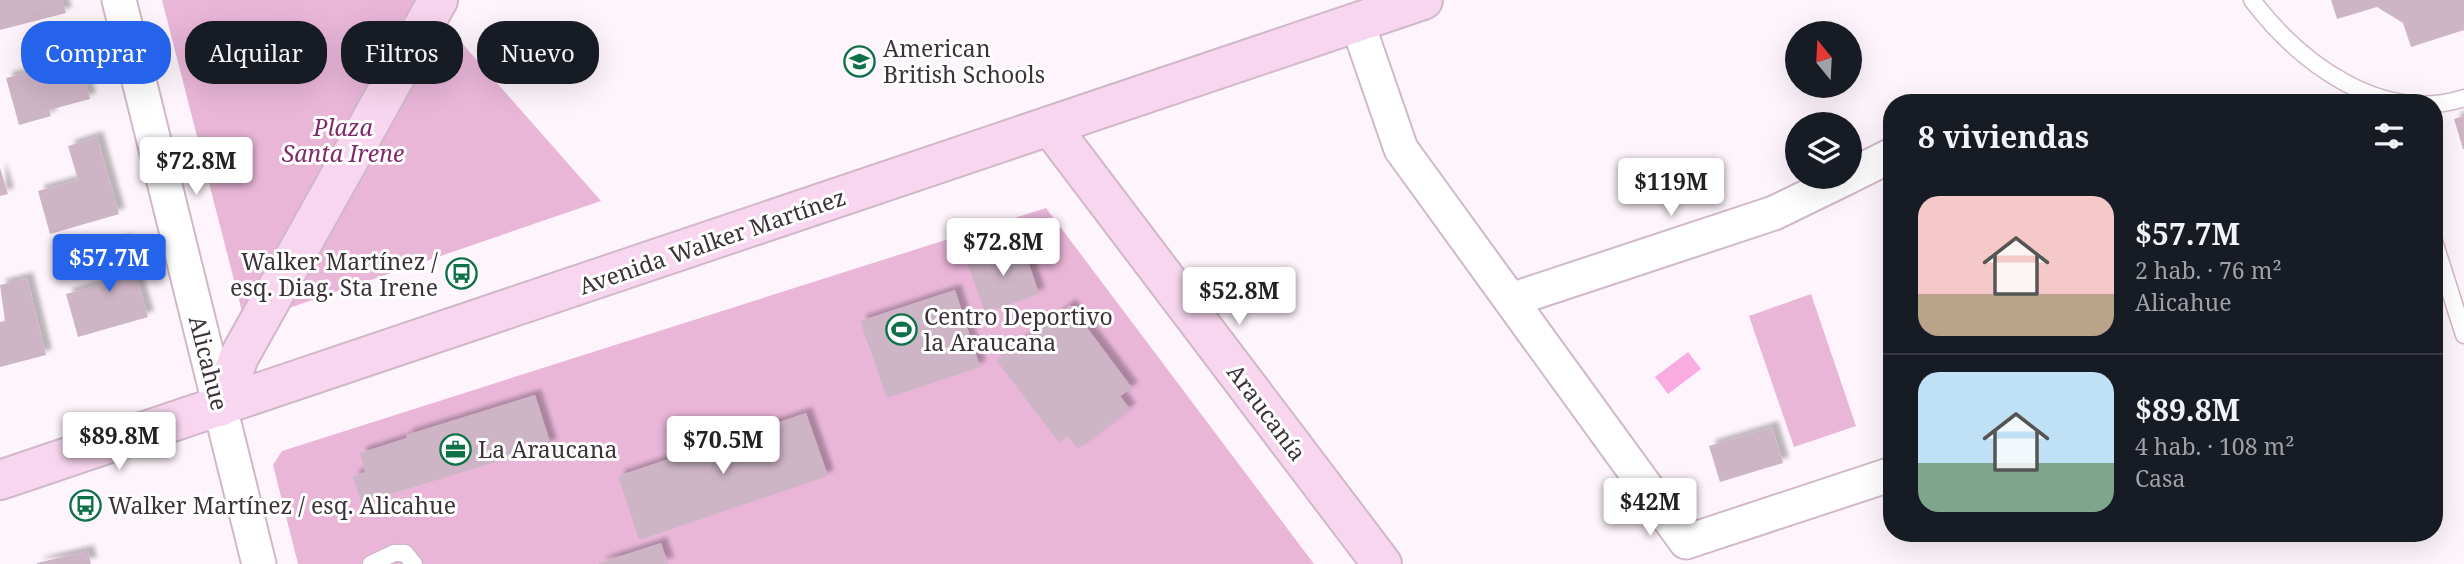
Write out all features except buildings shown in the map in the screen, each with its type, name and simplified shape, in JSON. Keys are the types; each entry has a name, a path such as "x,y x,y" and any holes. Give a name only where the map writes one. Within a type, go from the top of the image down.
{"main road":[{"path":"220,407 239,357 438,0"},
{"name":"Avenida Walker Martínez","path":"0,480 1423,0"},
{"name":"Araucanía","path":"1050,127 1382,564"}],"street":[{"name":"Alicahue","path":"119,0 259,564"},
{"path":"1357,22 1401,149 1686,542 1883,477"},
{"path":"1862,170 1883,159"},
{"path":"1511,300 1774,213 1823,189"}],"lane":[{"path":"2252,0 2266,19 2316,67 2372,94"},
{"path":"2443,102 2464,98"},
{"path":"2443,269 2464,335"},
{"path":"371,564 394,553 405,553 414,564"}],"green space":[{"name":"Plaza Santa Irene","path":"162,0 424,0 442,21 341,21 341,84 463,84 463,44 477,60 477,84 498,84 601,201 245,323 171,35 171,21 167,21"},
{"name":"Centro Deportivo la Araucana","path":"1046,208 1314,564 298,564 273,465 282,451"},
{"path":"1811,294 1856,426 1794,447 1749,316"}],"shaded area":[{"path":"1688,352 1701,369 1668,394 1655,377"}],"place":[{"name":"American British Schools","path":"860,61"},
{"name":"Walker Martínez / esq. Diag. Sta Irene","path":"461,274"},
{"name":"Centro Deportivo la Araucana","path":"901,329"},
{"name":"La Araucana","path":"455,449"},
{"name":"Walker Martínez / esq. Alicahue","path":"85,505"}]}
